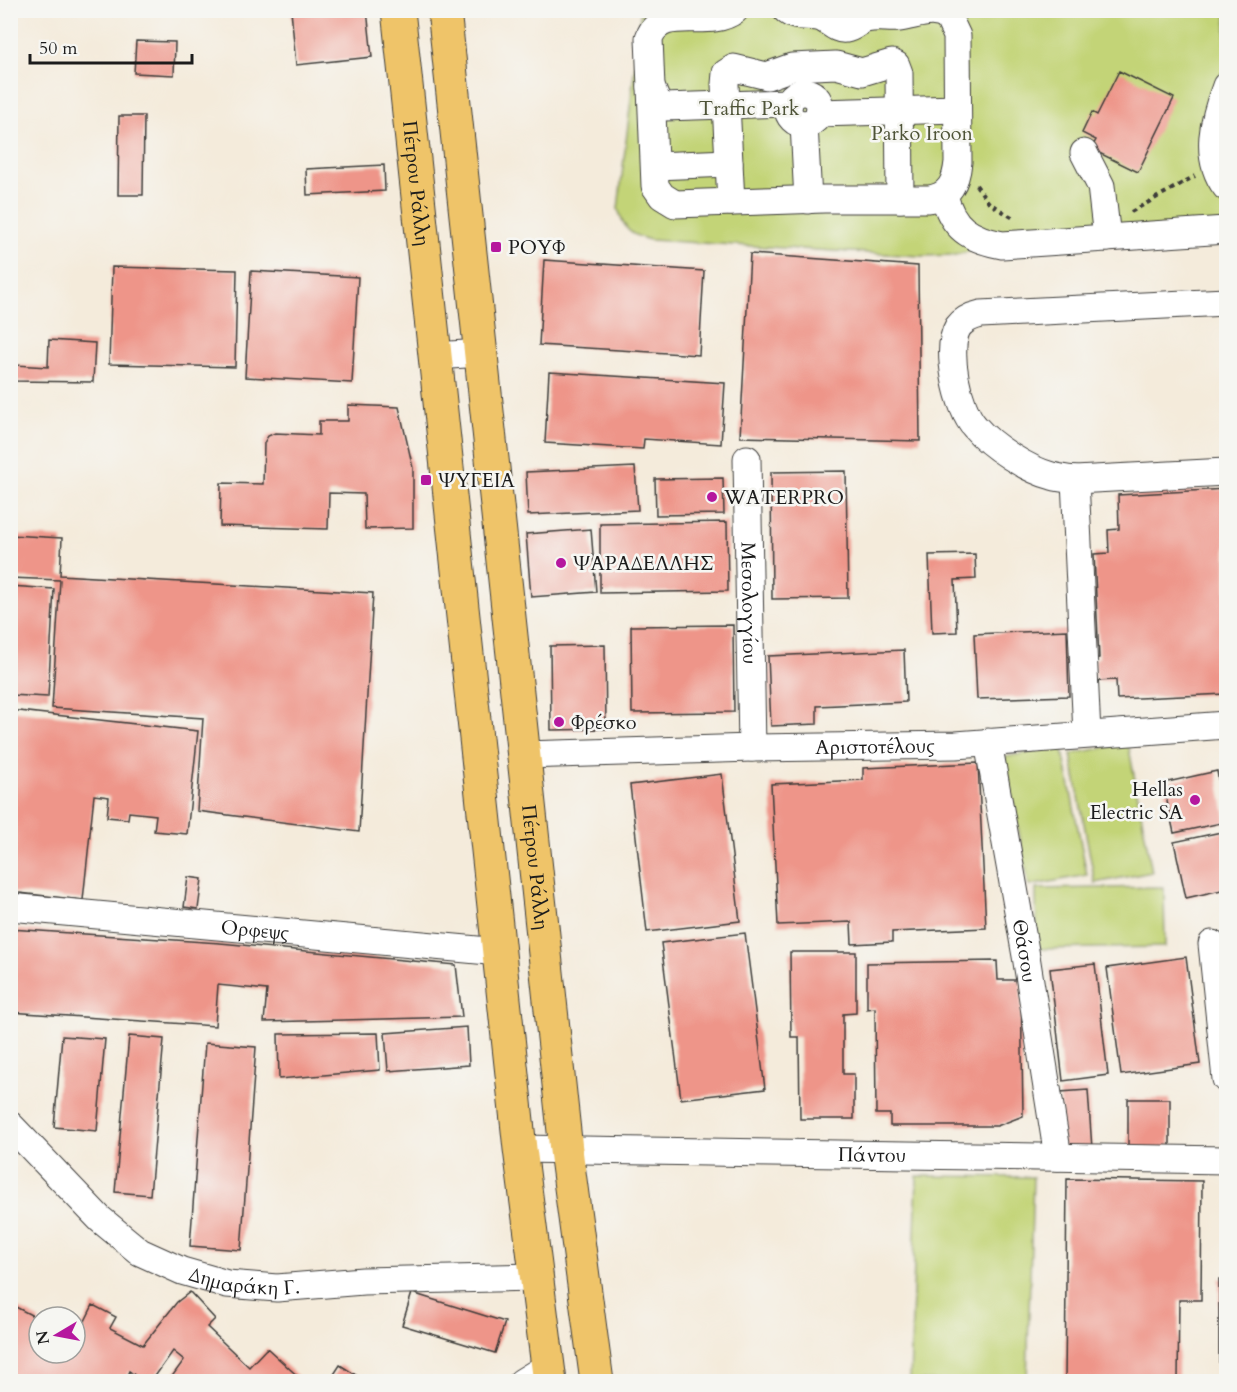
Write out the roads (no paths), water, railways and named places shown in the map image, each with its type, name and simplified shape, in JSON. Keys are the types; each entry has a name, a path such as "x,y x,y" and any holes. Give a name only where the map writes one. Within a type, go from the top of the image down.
{"main road":[{"name":"Πέτρου Ράλλη","path":"398,10 520,1149 537,1277 540,1376"},
{"name":"Πέτρου Ράλλη","path":"444,10 566,1150 597,1382"}],"street":[{"path":"735,10 729,15 710,20 676,19 656,24 652,30 648,46 656,186 668,201 675,204 930,199 944,195 950,189 957,173 957,36 948,17 943,14 923,12 900,18 865,19 845,30 838,29 822,18 798,16 786,10"},
{"path":"804,102 836,65 862,72 892,63 896,65 899,73 900,199"},
{"path":"731,202 724,80 730,69 738,68 768,76 787,68 804,102 808,200"},
{"path":"1227,86 1215,118 1212,141 1218,172 1227,187"},
{"path":"651,87 657,101 664,107 726,111"},
{"path":"654,137 659,124 666,118 804,102 899,105 957,103"},
{"path":"1084,153 1101,186 1107,238"},
{"path":"655,166 729,163"},
{"path":"944,195 949,210 958,225 972,237 1002,245 1227,230"},
{"path":"1227,302 973,315 959,326 954,344 957,390 966,415 992,443 1030,467 1052,476 1075,480 1227,471"},
{"path":"435,356 481,353"},
{"name":"Μεσολογγίου","path":"747,459 752,748"},
{"path":"1075,480 1087,734"},
{"name":"Αριστοτέλους","path":"524,755 956,745 1227,725"},
{"name":"Θάσου","path":"988,742 1026,956 1058,1157"},
{"name":"Ορφεψς","path":"10,907 499,952"},
{"path":"1212,944 1227,1079"},
{"name":"Δημαράκη Γ.","path":"10,1125 100,1219 140,1252 182,1271 227,1284 277,1288 363,1281 537,1277"},
{"name":"Πάντου","path":"520,1149 1227,1160"}],"place":[{"name":"ΡΟΥΦ","path":"496,247"},
{"name":"ΨΥΓΕΙΑ","path":"426,480"},
{"name":"WATERPRO","path":"712,497"},
{"name":"ΨΑΡΑΔΕΛΛΗΣ","path":"561,563"},
{"name":"Φρέσκο","path":"559,722"},
{"name":"Hellas Electric SA","path":"1195,800"}],"park label":[{"name":"Traffic Park","path":"749,108"},
{"name":"Parko Iroon","path":"922,133"}]}
